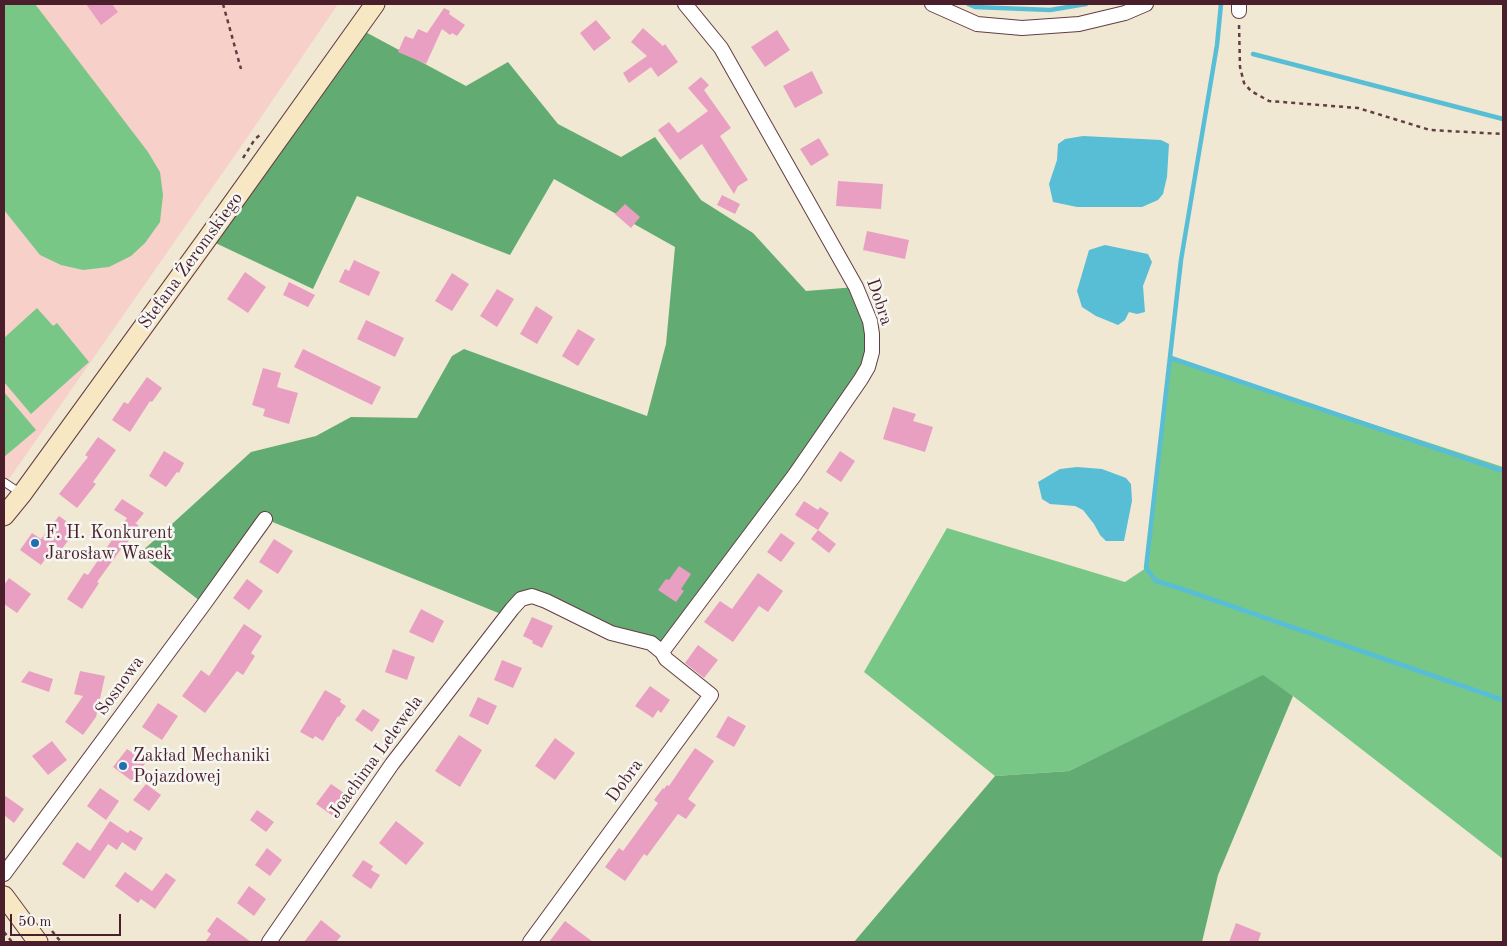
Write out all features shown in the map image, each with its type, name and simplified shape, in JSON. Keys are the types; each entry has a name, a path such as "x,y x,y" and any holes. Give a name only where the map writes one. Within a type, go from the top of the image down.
{"street":[{"name":"Stefana Żeromskiego","path":"4,516 208,239 375,4"},
{"name":"Dobra","path":"662,652 794,476 861,379 868,367 872,352 870,321 856,287 720,48 685,4"},
{"path":"932,4 978,24 1022,28 1079,24 1126,14 1146,4"},
{"name":"Sosnowa","path":"4,874 265,519"},
{"name":"Dobra","path":"520,599 532,596 611,633 651,643 662,652 666,659 711,695 530,942"},
{"name":"Joachima Lelewela","path":"269,942 392,764 520,599"},
{"path":"4,896 38,942"}],"lane":[{"path":"4,482 22,494"}],"path":[{"path":"223,4 241,69"},
{"path":"1239,7 1240,67 1244,83 1250,91 1269,101 1358,108 1430,130 1503,134"},
{"path":"4,932 12,942"}],"shaded area":[{"path":"4,4 338,4 9,479 4,479"}],"green space":[{"path":"4,4 35,4 148,152 160,172 163,195 160,222 145,243 131,256 109,267 83,270 61,265 40,255 4,210"},
{"path":"358,28 466,86 508,62 558,124 621,157 655,137 701,200 753,233 806,291 856,287 864,305 868,367 662,652 532,596 506,616 265,519 204,604 139,554 251,452 316,436 351,417 417,418 452,356 464,349 647,416 666,344 675,247 554,179 510,255 357,196 313,289 207,239"},
{"path":"37,308 53,326 57,323 89,362 31,414 4,382 4,338"},
{"path":"1171,358 1503,467 1503,859 1293,696 1263,676 1069,771 995,776 864,672 947,528 1125,582 1146,568"},
{"path":"4,392 36,430 4,457"},
{"path":"1263,675 1293,696 1218,875 1202,942 854,942 995,776 1069,771"}],"water":[{"path":"1083,136 1161,140 1169,144 1167,177 1163,194 1158,200 1142,207 1077,207 1053,202 1049,184 1057,160 1058,144 1065,139"},
{"path":"1105,245 1148,254 1152,262 1143,286 1145,312 1137,314 1129,312 1125,320 1118,325 1096,316 1082,307 1077,291 1089,250"},
{"path":"1077,467 1102,469 1126,478 1131,484 1132,501 1124,541 1106,541 1083,510 1075,506 1050,504 1042,499 1038,482 1060,469"}],"building":[{"path":"86,4 112,4 118,12 101,25"},
{"path":"444,8 450,11 449,14 465,25 457,36 452,33 450,35 442,29 426,64 398,52 405,36 413,39 418,29 427,33"},
{"path":"596,20 611,38 594,51 580,33"},
{"path":"643,28 663,46 665,44 678,62 658,77 651,67 629,83 623,73 647,56 631,42"},
{"path":"777,30 790,50 765,67 751,47"},
{"path":"812,71 823,93 795,108 783,86"},
{"path":"701,77 709,85 704,90 731,128 720,136 748,180 738,186 734,194 702,144 680,160 658,130 669,122 678,133 708,111 688,88"},
{"path":"819,138 829,155 811,166 800,149"},
{"path":"838,181 883,184 881,209 836,206"},
{"path":"722,195 740,204 735,214 717,205"},
{"path":"625,204 640,217 631,228 615,214"},
{"path":"867,231 909,240 905,259 863,250"},
{"path":"354,260 380,272 369,296 339,282 345,269 349,271"},
{"path":"245,272 266,287 248,313 227,299"},
{"path":"452,273 469,284 452,311 435,301"},
{"path":"289,282 315,295 308,307 283,295"},
{"path":"497,289 514,299 497,327 480,316"},
{"path":"536,306 553,317 537,344 520,334"},
{"path":"366,320 404,338 395,357 357,339"},
{"path":"578,329 595,339 578,366 562,356"},
{"path":"303,349 381,387 372,405 294,367"},
{"path":"263,368 281,373 277,387 298,393 289,424 263,416 265,409 252,405"},
{"path":"147,377 162,388 152,402 150,401 130,432 112,420 124,402 128,404"},
{"path":"893,407 916,414 913,421 933,427 925,452 883,439"},
{"path":"98,437 116,450 93,482 96,484 77,508 59,494 88,457 85,455"},
{"path":"164,451 184,463 179,473 177,472 166,487 149,476"},
{"path":"840,451 855,461 841,482 826,472"},
{"path":"122,499 144,513 136,523 134,522 139,526 97,582 99,583 82,609 67,599 84,573 88,575 127,518 114,510"},
{"path":"804,501 818,510 820,507 829,513 818,530 795,515"},
{"path":"59,516 77,529 61,550 55,545 41,565 20,550 32,533 41,539"},
{"path":"818,530 836,544 829,553 811,539"},
{"path":"781,533 795,543 781,562 767,552"},
{"path":"274,539 293,551 278,574 259,562"},
{"path":"679,566 691,574 681,589 684,591 676,602 658,590 666,579 669,580"},
{"path":"758,573 783,591 768,612 759,606 733,642 704,622 720,601 732,609"},
{"path":"9,578 31,594 17,613 4,604 4,585"},
{"path":"247,579 263,591 249,610 233,598"},
{"path":"421,609 444,621 433,643 409,632"},
{"path":"532,617 553,626 542,648 523,636"},
{"path":"244,624 262,636 251,653 255,656 243,675 237,671 205,713 182,696 201,670 209,676"},
{"path":"698,645 718,660 704,678 685,663"},
{"path":"393,649 415,657 407,680 385,672"},
{"path":"502,660 522,668 513,688 494,680"},
{"path":"29,671 53,679 49,692 21,682"},
{"path":"80,671 105,676 96,717 83,735 65,722 83,696 74,694"},
{"path":"650,686 670,700 661,713 658,710 653,718 635,706"},
{"path":"325,690 341,699 340,702 346,706 323,741 315,736 313,739 300,732"},
{"path":"478,697 497,706 488,725 469,716"},
{"path":"158,703 178,716 162,740 142,727"},
{"path":"363,709 380,720 372,732 355,720"},
{"path":"728,716 746,726 734,747 716,737"},
{"path":"459,735 482,750 460,787 435,771"},
{"path":"555,738 575,753 555,780 535,766"},
{"path":"52,741 67,760 48,775 32,756"},
{"path":"695,748 714,761 688,799 696,805 686,819 678,814 647,856 644,854 625,881 605,867 619,848 623,851 658,803 654,800 663,788 667,785 669,786"},
{"path":"127,749 146,762 132,781 113,767"},
{"path":"146,784 161,795 149,811 133,800"},
{"path":"331,784 347,795 333,816 316,804"},
{"path":"100,788 119,801 106,820 87,806"},
{"path":"4,795 24,809 14,823 4,815"},
{"path":"257,810 274,822 266,832 250,820"},
{"path":"110,821 128,833 130,830 143,838 135,851 122,842 117,850 108,844 84,879 62,864 77,842 90,851"},
{"path":"396,821 424,843 406,865 379,843"},
{"path":"267,848 282,860 270,876 255,865"},
{"path":"363,860 373,866 371,870 380,875 371,889 352,876"},
{"path":"125,872 152,891 166,873 176,880 155,909 141,899 138,903 115,886"},
{"path":"249,886 266,899 254,916 237,903"},
{"path":"217,917 251,942 205,942 211,934 207,931"},
{"path":"321,920 341,936 336,942 304,942"},
{"path":"565,921 593,942 549,942"},
{"path":"1236,923 1261,933 1258,942 1229,942"}],"waterway":[{"path":"968,4 975,7 1050,10 1086,4"},
{"path":"1221,4 1217,45 1181,260 1146,568 1156,581 1503,700"},
{"path":"1253,54 1503,119"},
{"path":"1171,358 1503,471"}],"place":[{"name":"F. H. Konkurent Jarosław Wasek","path":"35,543"},
{"name":"Zakład Mechaniki Pojazdowej","path":"123,766"}]}
